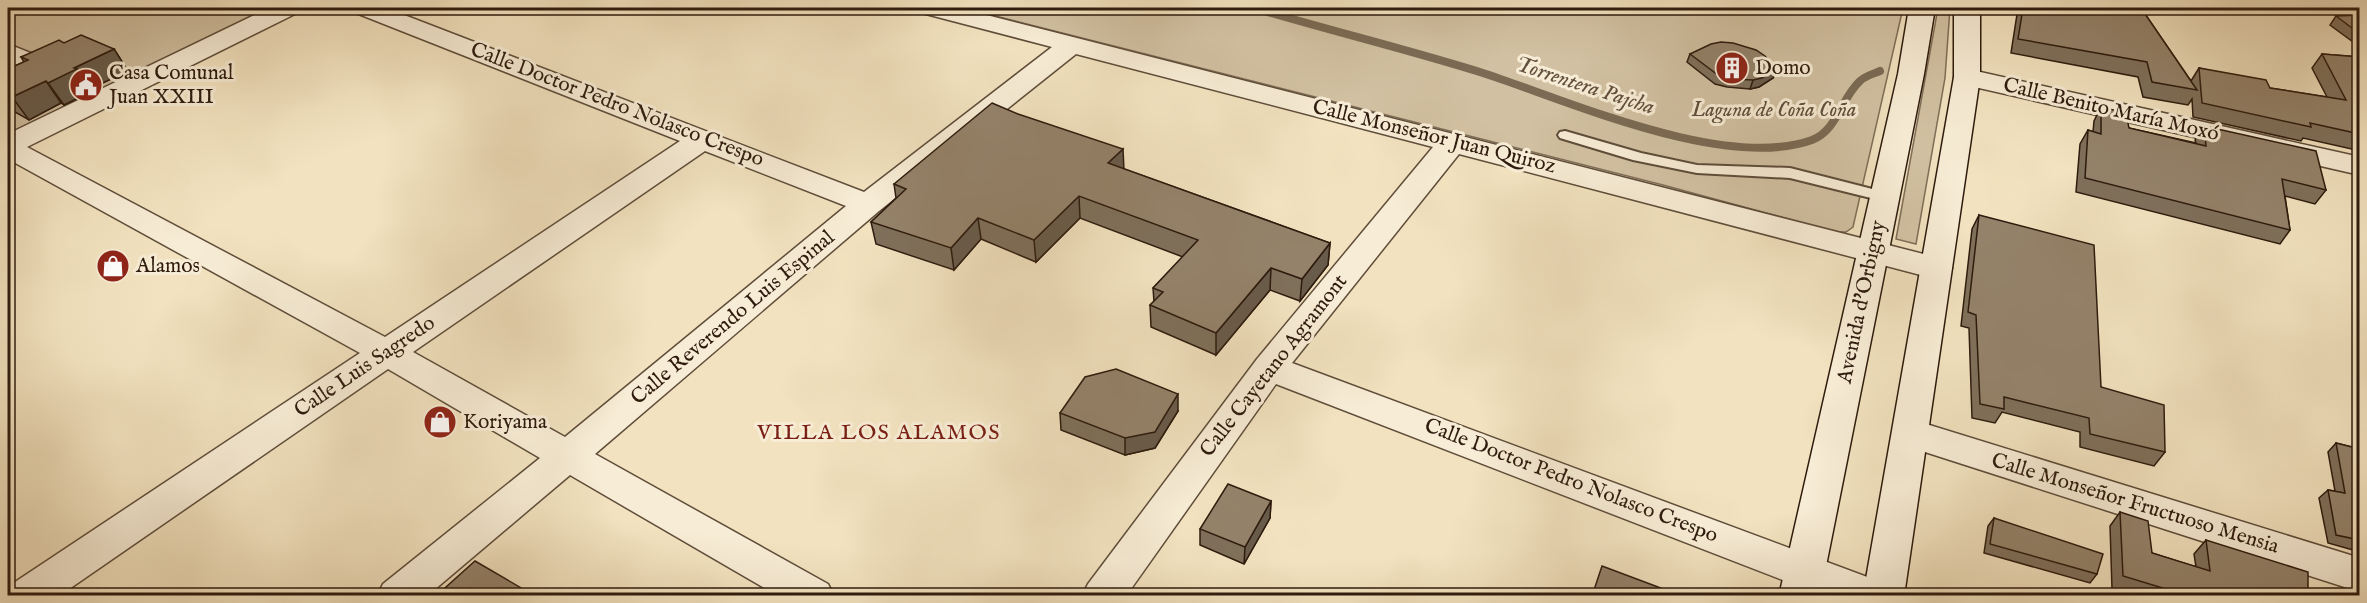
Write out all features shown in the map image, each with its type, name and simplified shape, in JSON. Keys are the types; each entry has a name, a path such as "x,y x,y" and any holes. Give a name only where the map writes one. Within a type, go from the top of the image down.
{"street":[{"path":"8,146 288,8"},
{"name":"Calle Doctor Pedro Nolasco Crespo","path":"365,8 704,138 868,204"},
{"name":"Calle Monseñor Juan Quiroz","path":"931,8 1936,268"},
{"name":"Avenida d'Orbigny","path":"1802,583 1883,196 1911,74 1922,8"},
{"path":"1883,596 1967,77 1967,8"},
{"name":"Calle Reverendo Luis Espinal","path":"397,596 868,204 1072,44"},
{"path":"8,52 29,62 8,72"},
{"name":"Calle Benito María Moxó","path":"1967,77 2360,165"},
{"name":"Calle Luis Sagredo","path":"26,596 704,138"},
{"name":"Calle Cayetano Agramont","path":"1102,596 1269,368 1452,142"},
{"path":"8,146 387,352 814,596"},
{"name":"Calle Doctor Pedro Nolasco Crespo","path":"1269,368 1802,583 1872,596"},
{"name":"Calle Monseñor Fructuoso Mensia","path":"1910,434 2360,575"}],"lane":[{"path":"1565,135 1638,157 1697,169 1791,173 1883,196"}],"green space":[{"path":"8,8 275,8 27,129 8,133 8,77 35,57 8,45"},
{"name":"Laguna de Coña Coña","path":"964,8 1903,8 1853,227 1846,232 1836,232 1663,185"},
{"path":"1938,8 1950,8 1945,78 1916,244 1896,239"}],"building":[{"path":"2023,8 2141,8 2197,90 2152,82 2147,62 2018,39"},
{"path":"2360,15 2360,34 2336,16"},
{"path":"81,35 114,49 48,83 46,81 12,97 8,95 8,69 28,60 21,57 59,40 64,43"},
{"name":"Domo","path":"1721,42 1756,50 1765,56 1776,69 1762,78 1753,80 1730,79 1718,75 1690,54"},
{"path":"2322,54 2360,57 2360,134 2310,123 2311,127 2202,103 2199,68 2266,80 2270,88 2346,100"},
{"path":"992,103 1123,149 1108,163 1330,243 1302,279 1271,268 1216,333 1150,305 1163,292 1153,288 1198,240 1079,196 1034,240 978,218 951,248 871,222 906,189 894,184"},
{"path":"2101,107 2126,113 2129,128 2206,146 2204,126 2316,151 2326,190 2282,179 2290,230 2085,178 2088,130 2101,134"},
{"path":"1979,215 2094,245 2101,387 2164,405 2165,452 2090,434 2089,418 2004,397 2004,409 1980,404 1976,315 1968,312"},
{"path":"1116,369 1178,394 1155,432 1125,438 1060,413 1085,377"},
{"path":"2336,443 2360,449 2360,540 2336,535 2328,490 2345,493"},
{"path":"1228,484 1271,501 1245,547 1200,529"},
{"path":"2120,512 2148,521 2152,553 2210,571 2206,540 2308,572 2308,596 2189,596 2123,576"},
{"path":"1994,518 2103,554 2097,574 1990,544"},
{"path":"475,561 535,596 436,596"},
{"path":"1602,566 1682,596 1592,596"}],"waterway":[{"name":"Torrentera Pajcha","path":"1254,8 1486,74 1649,129 1693,140 1737,147 1777,147 1812,140 1820,136 1833,122 1860,81 1880,71"}],"place":[{"name":"Domo","path":"1732,68"},
{"name":"Casa Comunal Juan XXIII","path":"86,85"},
{"name":"Alamos","path":"113,266"},
{"name":"Koriyama","path":"440,422"}],"district":[{"name":"VILLA LOS ALAMOS","path":"879,433"}]}
